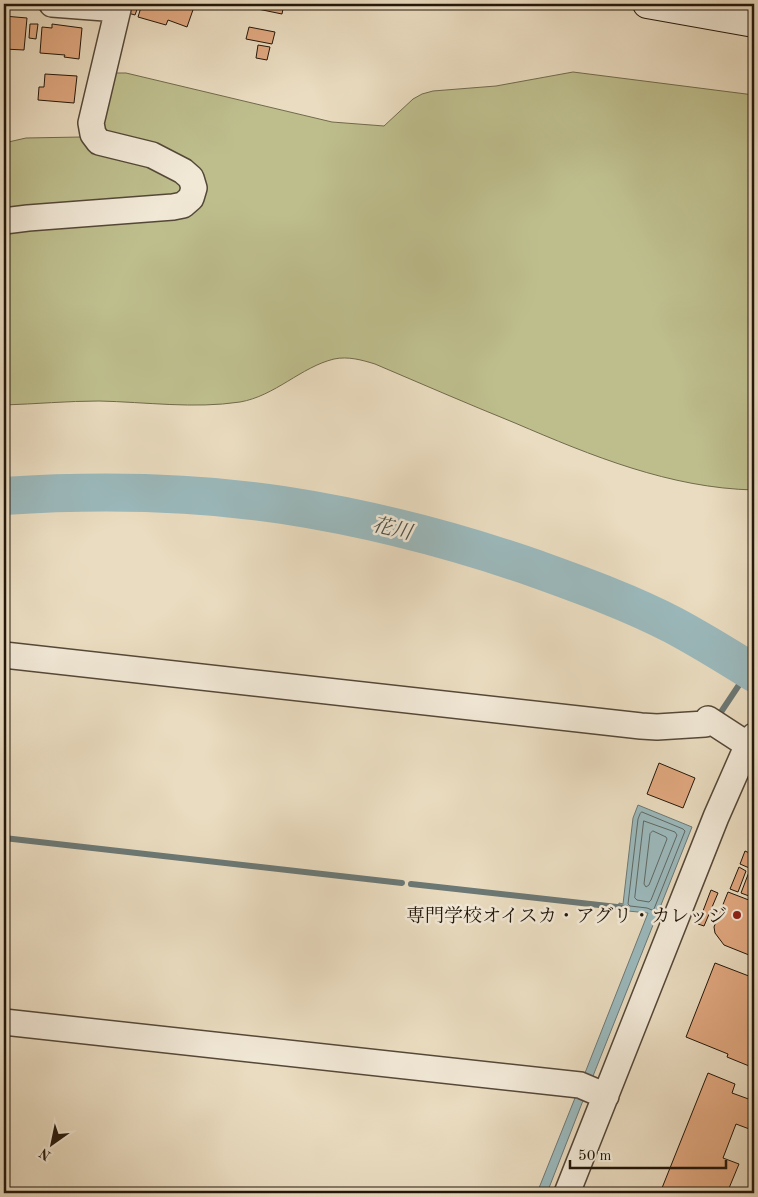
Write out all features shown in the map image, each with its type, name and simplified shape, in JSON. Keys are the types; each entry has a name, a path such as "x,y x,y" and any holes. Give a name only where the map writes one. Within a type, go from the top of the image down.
{"street":[{"path":"4,221 173,207 184,205 192,198 194,188 191,178 183,171 152,155 99,142 92,134 91,123 118,6 52,4"},
{"path":"647,4 754,23"},
{"path":"4,656 641,726 705,724 708,719 752,740 716,817 567,1193"},
{"path":"4,1022 580,1086 606,1096"}],"green space":[{"path":"573,72 754,95 754,490 692,483 632,468 573,447 375,364 350,358 339,358 322,363 265,394 240,402 188,405 87,401 4,405 4,143 26,138 81,137 111,77 117,73 126,73 332,122 384,126 413,99 422,94 433,91 496,86"}],"water":[{"path":"638,805 692,827 593,1076 583,1078 648,913 618,910 619,903 623,904 633,818"},
{"path":"577,1093 584,1098 547,1193 537,1193"}],"building":[{"path":"123,4 139,4 135,15 121,11"},
{"path":"142,4 195,4 187,27 168,20 166,25 138,17"},
{"path":"249,4 284,4 282,14 248,7"},
{"path":"328,4 352,4 351,8"},
{"path":"4,16 27,18 24,50 4,49"},
{"path":"30,24 38,24 36,39 29,38"},
{"path":"52,24 82,28 79,59 64,57 65,55 40,53 42,27 52,28"},
{"path":"249,27 275,32 272,44 246,39"},
{"path":"258,45 270,47 267,60 256,58"},
{"path":"45,74 77,76 74,103 38,100 39,87 44,87"},
{"path":"659,763 695,778 683,808 647,794"},
{"path":"745,851 754,855 754,870 740,864"},
{"path":"739,867 746,871 738,892 730,889"},
{"path":"749,872 754,873 754,882 749,896 741,893"},
{"path":"711,890 718,893 704,926 698,924"},
{"name":"専門学校オイスカ・アグリ・カレッジ","path":"728,892 754,902 754,957 724,945 715,933 714,927"},
{"path":"715,963 754,978 754,1068 727,1057 728,1054 686,1037"},
{"path":"708,1073 735,1084 732,1093 754,1101 754,1125 752,1130 736,1124 723,1158 739,1164 727,1193 660,1193"}],"waterway":[{"name":"花川","path":"4,496 74,493 178,494 283,505 378,523 441,539 503,558 605,594 673,625 754,673"},
{"path":"719,715 749,670"},
{"path":"4,838 402,883"},
{"path":"411,884 626,908"}],"place":[{"name":"専門学校オイスカ・アグリ・カレッジ","path":"737,915"}]}
